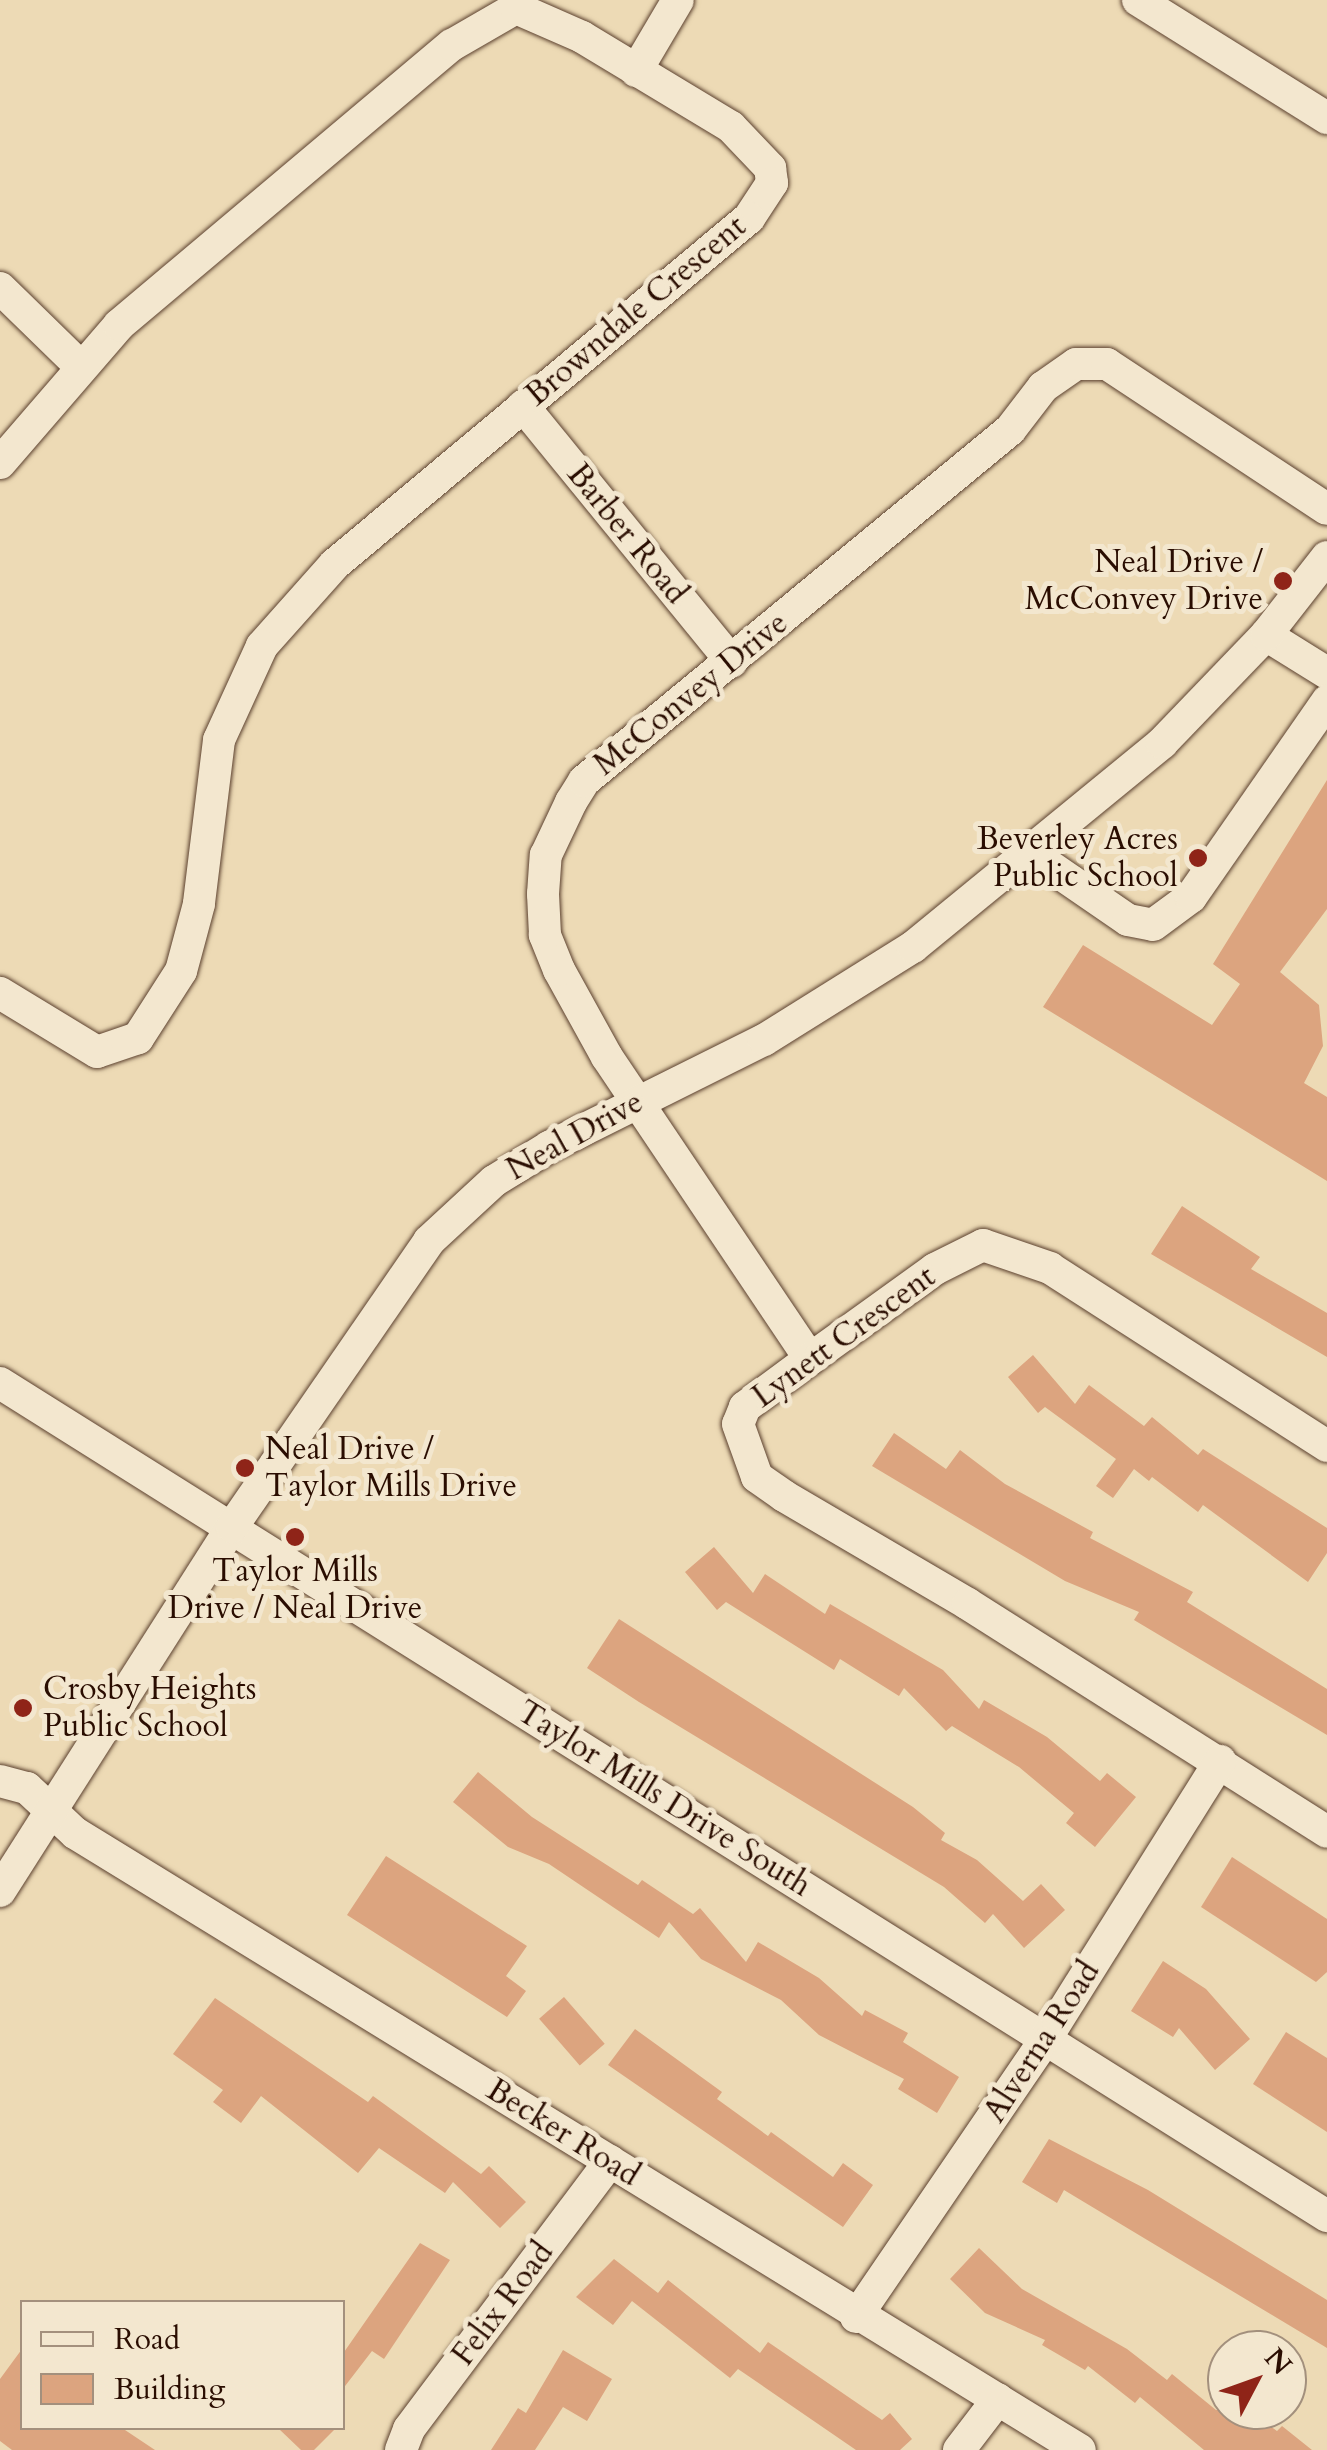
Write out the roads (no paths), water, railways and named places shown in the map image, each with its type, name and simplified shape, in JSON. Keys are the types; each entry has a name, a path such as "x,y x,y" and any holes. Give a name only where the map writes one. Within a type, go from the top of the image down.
{"street":[{"path":"636,70 678,0"},
{"path":"1138,0 1327,118"},
{"name":"Browndale Crescent","path":"0,463 81,367 162,288 452,46 516,8 535,13 731,127 770,168 772,182 749,218 334,564 262,646 219,740 198,904 181,971 138,1038 97,1052 0,992"},
{"path":"0,288 81,367"},
{"name":"McConvey Drive","path":"810,1358 571,997 545,935 546,854 584,781 1010,430 1043,387 1076,364 1108,364 1327,510"},
{"name":"Barber Road","path":"523,406 732,662"},
{"name":"Neal Drive","path":"0,1892 232,1527 429,1241 494,1182 636,1100 824,1005 912,947 1162,744 1266,636 1327,557"},
{"path":"1266,636 1327,674"},
{"path":"1029,852 1128,920 1153,924 1191,897 1327,702"},
{"name":"Lynett Crescent","path":"1327,1446 1050,1268 983,1245 935,1269 810,1358 746,1407 738,1424 757,1477 1220,1761 1327,1832"},
{"name":"Taylor Mills Drive South","path":"0,1383 1327,2216"},
{"name":"Alverna Road","path":"856,2318 1047,2037 1220,1761"},
{"name":"Becker Road","path":"0,1781 27,1788 54,1808 75,1833 610,2161 856,2318 1080,2450"},
{"name":"Felix Road","path":"401,2450 408,2430 610,2161"},
{"path":"959,2450 998,2399"}],"place":[{"name":"Neal Drive / McConvey Drive","path":"1283,581"},
{"name":"Beverley Acres Public School","path":"1198,858"},
{"name":"Neal Drive / Taylor Mills Drive","path":"245,1468"},
{"name":"Taylor Mills Drive / Neal Drive","path":"295,1537"},
{"name":"Crosby Heights Public School","path":"23,1708"}]}
